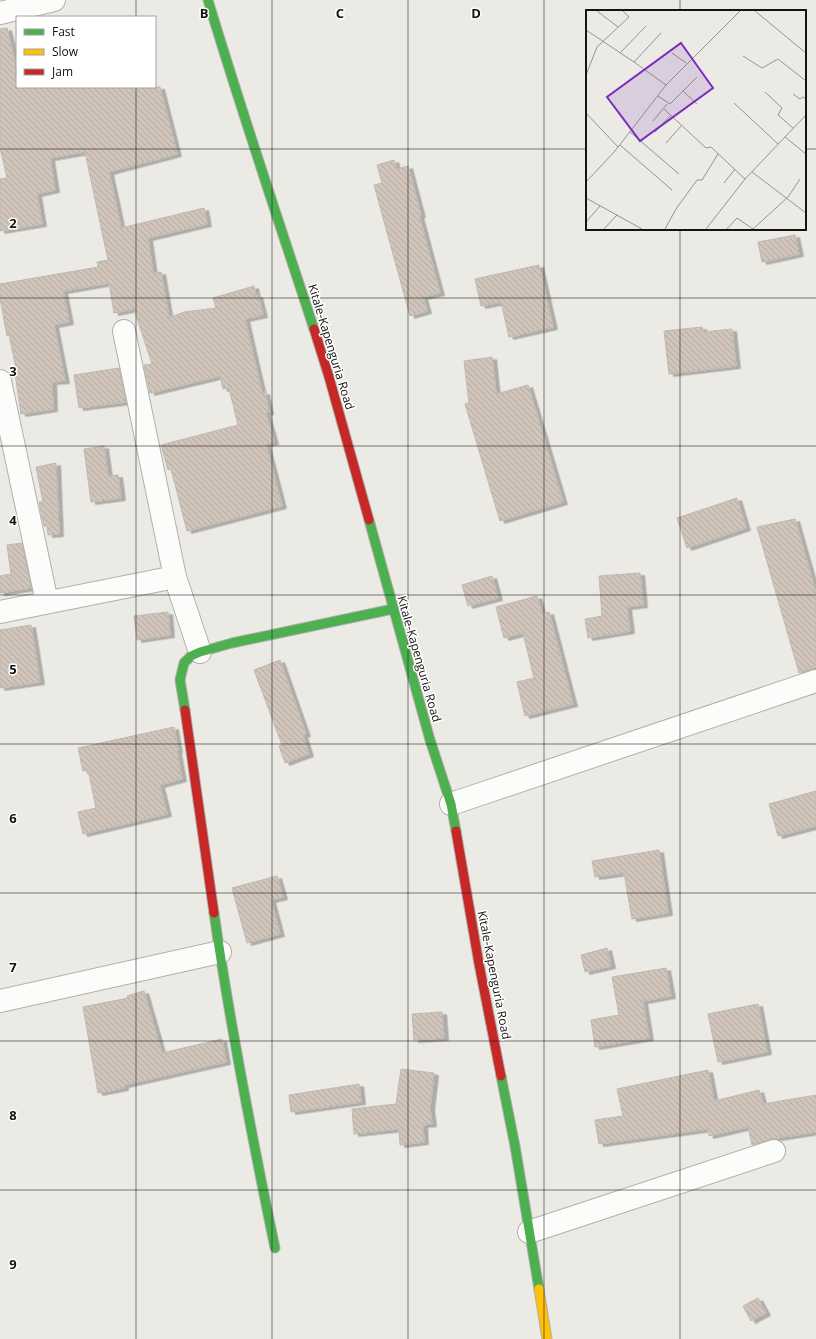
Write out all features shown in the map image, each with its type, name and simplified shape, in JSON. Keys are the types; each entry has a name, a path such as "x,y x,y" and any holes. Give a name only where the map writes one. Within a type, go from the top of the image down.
{"main road":[{"name":"Kitale-Kapenguria Road","path":"208,0 238,99 274,204 329,377 430,740 451,804 479,964 515,1146 547,1339"},
{"path":"275,1248 252,1137 220,952 202,818 180,680 184,664 191,656 200,652 232,643 393,609"}],"street":[{"path":"0,13 54,0"},
{"path":"124,331 175,577 200,652"},
{"path":"0,381 47,602"},
{"path":"0,612 175,577"},
{"path":"451,804 816,681"},
{"path":"0,1001 220,952"},
{"path":"529,1232 774,1151"}],"building":[{"path":"7,28 16,67 16,88 160,87 177,154 109,172 121,228 204,208 207,224 148,238 153,273 161,272 169,318 184,312 216,308 213,298 254,286 263,315 245,319 262,393 265,392 269,412 266,413 274,442 266,444 282,506 187,531 171,469 168,470 161,445 238,425 229,388 223,389 220,376 150,393 144,365 152,364 134,309 114,313 109,283 63,291 69,322 54,325 65,381 52,382 53,409 21,414 15,373 17,373 9,335 7,336 0,298 0,284 98,267 97,262 108,260 85,152 50,158 55,190 37,194 42,224 0,231 0,179 7,178 0,148 0,29"},
{"path":"394,160 397,169 408,166 421,215 419,215 440,293 423,297 427,311 410,316 374,185 382,183 377,165"},
{"path":"795,235 799,254 762,262 758,242"},
{"path":"539,265 553,327 509,337 501,302 481,306 475,279"},
{"path":"702,327 703,332 732,329 736,366 669,374 664,331"},
{"path":"492,357 496,394 528,385 563,502 500,521 465,404 469,403 464,361"},
{"path":"119,368 126,402 79,408 74,375"},
{"path":"104,446 108,476 118,475 121,498 91,502 84,449"},
{"path":"56,463 59,534 48,535 47,526 44,526 39,502 43,502 36,467"},
{"path":"737,498 746,528 687,548 677,518"},
{"path":"795,519 816,593 816,667 799,673 757,527"},
{"path":"22,543 31,588 0,593 0,576 11,574 7,545"},
{"path":"640,573 643,605 627,607 630,631 588,638 585,619 602,616 599,576"},
{"path":"492,576 498,598 468,606 462,585"},
{"path":"537,596 542,614 549,612 573,704 525,716 517,682 534,678 523,633 504,638 496,607"},
{"path":"168,612 170,635 137,640 134,616"},
{"path":"31,625 40,682 0,688 0,630"},
{"path":"280,660 306,734 303,735 309,754 285,763 279,746 282,745 254,670"},
{"path":"174,727 182,779 160,785 167,814 83,834 78,812 96,808 88,770 83,771 78,748"},
{"path":"816,791 816,826 778,836 769,804"},
{"path":"659,850 668,913 632,919 624,873 595,877 592,861"},
{"path":"277,876 283,897 271,900 280,934 247,943 232,888"},
{"path":"607,948 611,966 585,972 581,955"},
{"path":"666,968 671,996 643,1001 649,1038 595,1047 591,1020 619,1015 612,977"},
{"path":"144,991 162,1053 222,1039 226,1062 124,1085 124,1088 98,1093 83,1007 128,998 127,996"},
{"path":"758,1004 767,1052 718,1062 708,1014"},
{"path":"442,1012 444,1038 414,1040 412,1014"},
{"path":"401,1069 434,1073 430,1108 432,1124 423,1125 424,1142 400,1145 399,1129 354,1134 352,1109 396,1104"},
{"path":"708,1070 714,1101 759,1090 763,1104 816,1095 816,1132 770,1139 752,1145 748,1127 709,1136 708,1129 599,1144 595,1120 623,1116 617,1089"},
{"path":"359,1084 361,1102 291,1112 289,1095"},
{"path":"758,1298 766,1313 751,1321 743,1306"}],"traffic: fast":[{"path":"208,0 314,329"},
{"path":"369,520 430,740 451,804 456,831"},
{"path":"185,710 180,680 184,663 191,656 232,643 393,609"},
{"path":"214,913 242,1081 275,1248"},
{"path":"501,1076 515,1146 539,1289"}],"traffic: slow":[{"path":"539,1289 547,1339"}],"traffic: jam":[{"path":"314,329 369,520"},
{"path":"185,710 214,913"},
{"path":"456,831 479,964 501,1076"}]}
